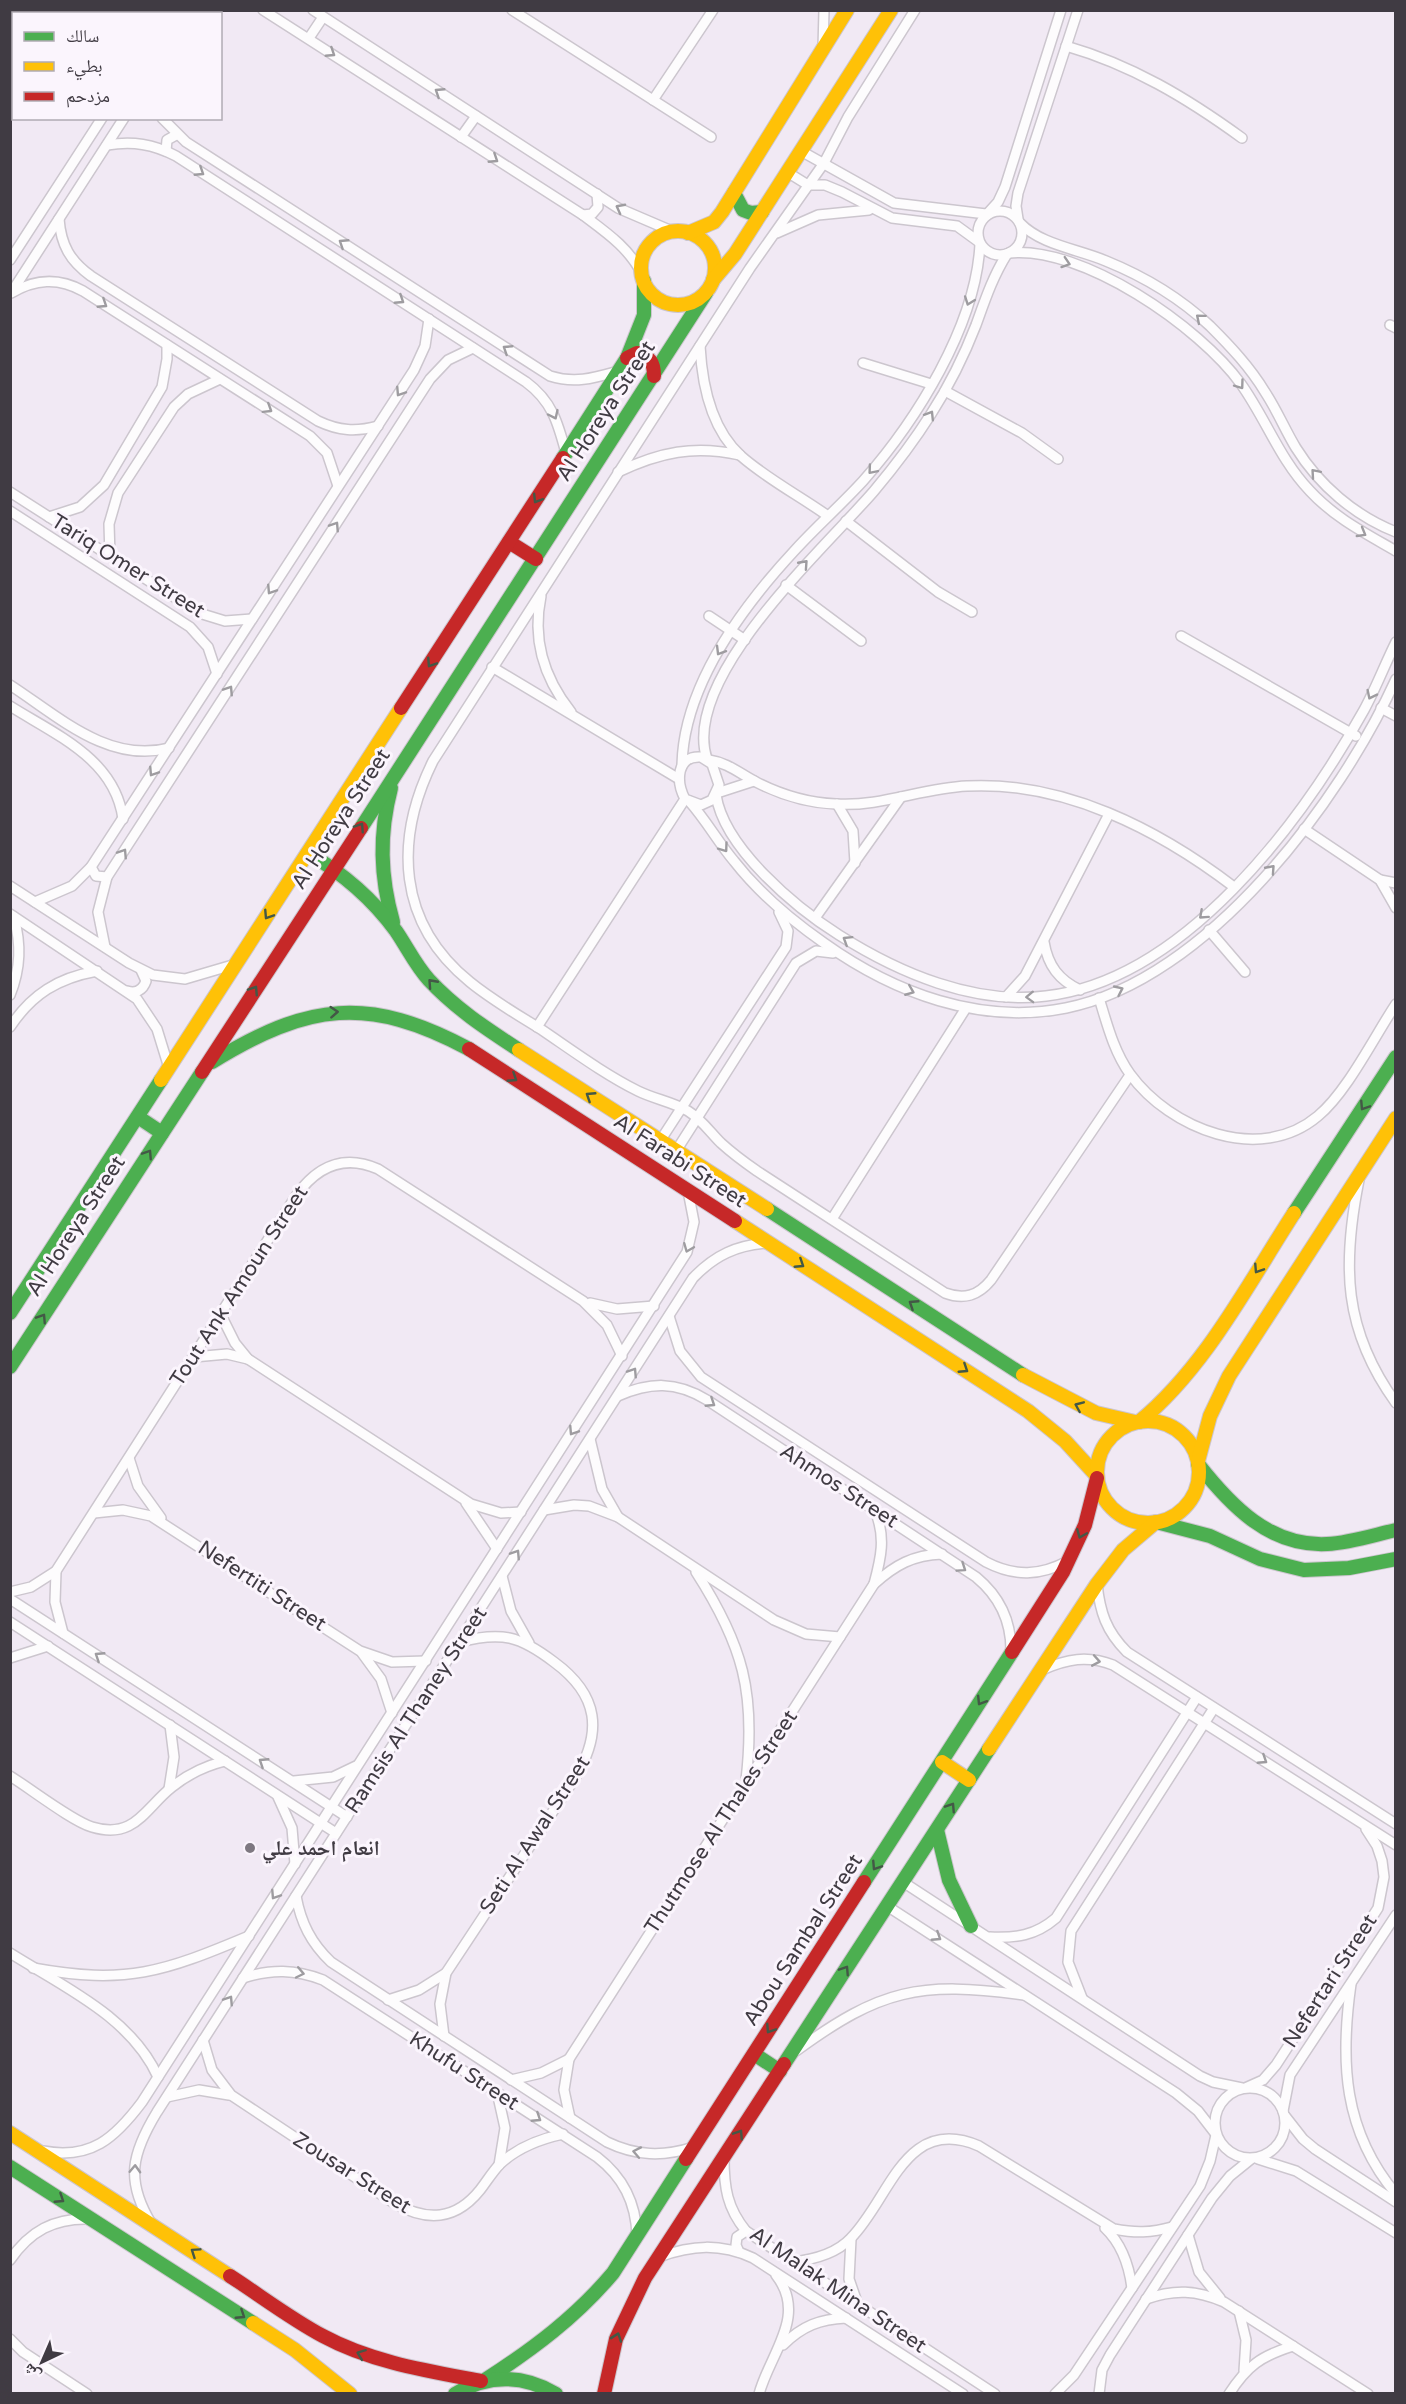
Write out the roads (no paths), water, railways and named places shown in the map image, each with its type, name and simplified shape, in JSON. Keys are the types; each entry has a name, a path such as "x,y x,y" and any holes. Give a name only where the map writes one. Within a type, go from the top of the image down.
{"street":[{"path":"263,10 583,215 619,243 634,259 652,294 672,304 687,304 706,293 713,280 735,254 891,10"},
{"path":"313,10 618,208 674,232 688,233 702,240 711,251 715,266 713,280"},
{"path":"512,10 711,137"},
{"path":"653,100 713,10"},
{"path":"823,48 824,10"},
{"path":"688,233 714,222 847,10"},
{"path":"915,10 848,117 824,163 770,238 616,473 433,761 416,800 408,839 409,880 421,918 448,961 470,982 625,1084 681,1108 697,1118 744,1161 945,1293 955,1297 975,1294 991,1280 1130,1075"},
{"path":"1061,10 1005,187 979,224 977,272 970,300 933,380 890,448 778,569 732,632 710,668 685,730 679,779 687,800 743,872 807,931 842,956 886,981 926,997 966,1008 1015,1013 1039,1012 1099,998 1154,971 1209,930 1269,871 1304,829 1364,741 1395,679"},
{"path":"1078,10 1018,193 1016,206 1021,240 1008,254 991,283 968,345 947,387 904,453 846,521 786,585 745,640 719,685 705,717 702,738 708,760 718,778 717,794 724,822 739,843 782,890 815,918 853,944 894,966 959,989 1006,997 1043,997 1080,990 1114,977 1146,959 1183,932 1234,887 1309,798 1351,733 1395,642"},
{"path":"309,38 323,17"},
{"path":"1066,46 1144,75 1187,100 1242,138"},
{"path":"461,137 476,116"},
{"path":"10,260 101,120"},
{"path":"11,294 123,120"},
{"path":"164,120 176,135 550,376 566,381 582,381 619,371"},
{"path":"166,151 167,140 176,135"},
{"path":"107,145 137,142 166,151 526,382 537,390 553,410 566,453"},
{"path":"801,151 894,202 987,214 1007,212 1040,238 1110,262 1170,295 1207,324 1240,358 1265,392 1306,463 1331,490 1360,513 1395,532"},
{"path":"787,172 808,185 825,185 833,188 871,210 903,221 957,226 995,255 1034,253 1067,262 1115,282 1160,308 1196,336 1228,368 1252,400 1295,474 1325,506 1360,532 1395,551"},
{"path":"734,193 738,206 742,210 748,213 762,212"},
{"path":"583,215 592,214 598,207 597,194"},
{"path":"770,238 784,228 818,215 871,210"},
{"path":"59,219 65,248 72,260 91,276 309,416 341,430 353,431 378,426"},
{"path":"643,278 643,260 649,246 660,237 674,232"},
{"path":"374,284 383,269"},
{"path":"83,291 80,280 91,276"},
{"name":"Al Horeya Street","path":"10,1313 627,358 644,315 643,278"},
{"path":"11,294 22,287 46,281 71,284 83,291 301,430 327,453 338,486"},
{"name":"Al Horeya Street","path":"10,1367 536,559 706,293"},
{"path":"1160,308 1170,295"},
{"path":"35,902 72,886 91,867 414,369 425,345 429,319"},
{"path":"49,517 80,507 104,485 149,412 165,374 167,345"},
{"path":"700,346 706,393 720,426 740,455 828,516"},
{"path":"105,947 98,912 107,877 430,379 448,360 473,348"},
{"path":"627,358 637,353 647,356 654,365 654,376"},
{"path":"1228,368 1240,358"},
{"path":"863,363 933,380 1022,433 1058,459"},
{"path":"526,382 536,376 536,367"},
{"path":"414,369 423,369 430,379"},
{"path":"110,556 109,524 118,494 164,421 188,394 220,379"},
{"path":"149,412 158,409 164,415 164,421"},
{"path":"301,430 310,426 309,416"},
{"path":"1272,437 1286,429"},
{"path":"616,473 676,450 696,449 740,455"},
{"path":"104,485 108,494 118,494"},
{"name":"Tariq Omer Street","path":"10,492 192,609 225,621 252,619"},
{"name":"Tariq Omer Street","path":"10,511 183,622 208,647 217,674"},
{"path":"846,521 930,587 972,612"},
{"path":"509,542 536,559"},
{"path":"291,559 307,569"},
{"path":"786,585 861,640"},
{"path":"542,589 537,630 541,654 548,676 574,716"},
{"path":"183,622 192,619 192,609"},
{"path":"710,616 745,640"},
{"path":"1181,636 1364,741"},
{"path":"492,667 679,779"},
{"path":"10,686 94,740 121,751 137,753 169,748"},
{"path":"10,706 86,754 107,774 115,788 123,819"},
{"path":"1381,708 1395,716"},
{"path":"86,754 96,752 98,744 94,740"},
{"path":"681,766 690,758 708,760 732,766 754,781 803,799 837,804 880,802 966,786 1000,786 1058,796 1109,814 1169,843 1234,887"},
{"name":"Al Farabi Street","path":"395,930 384,884 381,836 383,813 397,770"},
{"path":"687,800 694,805 707,804 717,794 754,781"},
{"path":"815,918 901,797"},
{"path":"537,1027 687,800"},
{"path":"837,804 853,831 855,863"},
{"path":"1006,997 1025,976 1109,814"},
{"path":"1304,829 1380,880 1395,883"},
{"name":"Al Farabi Street","path":"308,853 334,868 364,892 395,930 428,979 448,1000 502,1039 1059,1397 1096,1413 1137,1422"},
{"path":"91,867 96,876 107,877"},
{"path":"1380,880 1395,908"},
{"path":"10,886 141,970 169,979 185,979 236,964"},
{"path":"660,1141 786,947 788,931 773,902"},
{"path":"12,915 127,991 153,1021 169,1068"},
{"path":"12,915 20,951 18,969 10,996 20,1000 23,1008"},
{"path":"1209,930 1245,972"},
{"path":"1044,942 1052,967 1064,980 1080,990"},
{"path":"786,947 798,950 801,957"},
{"path":"676,1151 801,957 824,951 842,956"},
{"path":"1146,959 1154,971"},
{"path":"886,981 894,966"},
{"path":"10,1027 23,1008 47,987 63,979 97,970"},
{"path":"127,991 135,992 142,988 146,977 141,970"},
{"path":"1099,998 1114,1046 1130,1075 1149,1094 1176,1115 1212,1133 1252,1140 1281,1137 1300,1129 1333,1101 1395,1004"},
{"path":"831,1219 966,1008"},
{"name":"Al Farabi Street","path":"205,1066 244,1040 269,1027 294,1018 344,1011 370,1012 420,1024 460,1044 1029,1411 1065,1441 1097,1477"},
{"path":"735,1026 749,1035"},
{"path":"488,1062 502,1039"},
{"path":"1395,1057 1189,1374 1166,1400 1137,1422 1124,1427 1106,1442 1097,1464 1097,1477 1108,1503 1118,1513 1143,1523 1157,1522 1210,1536 1260,1559 1304,1570 1349,1568 1395,1559"},
{"path":"138,1117 162,1133"},
{"path":"604,2394 610,2361 624,2318 659,2258 1096,1584 1124,1550 1157,1522 1181,1511 1190,1501 1196,1490 1198,1463 1210,1416 1229,1376 1395,1120"},
{"name":"Tout Ank Amoun Street","path":"10,1592 31,1587 56,1571 302,1186 320,1170 343,1162 367,1164 378,1169 583,1300 607,1325 622,1356"},
{"path":"1361,1171 1350,1224 1348,1253 1351,1300 1360,1337 1371,1363 1395,1403"},
{"name":"Ramsis Al Thaney Street","path":"38,2150 72,2154 90,2149 118,2131 142,2102 677,1269 692,1237 694,1222 688,1191"},
{"name":"Ramsis Al Thaney Street","path":"152,2223 141,2206 135,2187 134,2168 137,2148 157,2112 693,1278 705,1266 726,1252 751,1244 768,1243"},
{"path":"677,1269 687,1270 693,1278"},
{"path":"847,1293 861,1271"},
{"name":"Tout Ank Amoun Street","path":"583,1300 617,1309 654,1306"},
{"path":"221,1315 230,1334 248,1359 463,1499 491,1511 521,1512"},
{"name":"Ahmos Street","path":"669,1316 680,1351 701,1377 999,1569 1028,1574 1043,1572 1070,1560"},
{"path":"194,1357 216,1354 248,1359"},
{"name":"Ahmos Street","path":"618,1396 648,1385 679,1386 694,1392 796,1458 976,1577 995,1596 1008,1624 1011,1654"},
{"path":"1137,1422 1158,1422 1176,1430 1193,1449 1198,1463 1242,1514 1273,1535 1290,1541 1327,1544 1395,1530"},
{"path":"590,1439 602,1489 618,1517"},
{"path":"796,1458 805,1445"},
{"name":"Nefertiti Street","path":"129,1458 132,1473 145,1500 164,1522"},
{"name":"Abou Sambal Street","path":"455,2394 483,2380 548,2338 577,2315 613,2273 1070,1560 1085,1525 1097,1477"},
{"path":"463,1499 497,1549"},
{"path":"544,1510 574,1505 589,1506 618,1517 789,1628 806,1634 840,1637"},
{"name":"Nefertiti Street","path":"94,1513 115,1510 137,1512 164,1522 360,1651 392,1662 426,1661"},
{"name":"Thutmose Al Thales Street","path":"874,1584 882,1554 882,1539 875,1510"},
{"name":"Thutmose Al Thales Street","path":"570,2118 564,2090 568,2059 874,1584 898,1564 912,1558 942,1554"},
{"path":"694,1567 732,1634 744,1670 750,1710 746,1783"},
{"path":"56,1571 55,1602 63,1633"},
{"name":"Seti Al Awal Street","path":"444,2036 440,2004 446,1973 575,1778 591,1747 592,1713 578,1683 529,1643 512,1611 502,1576"},
{"path":"1096,1584 1100,1608 1114,1639 1140,1661 1395,1824"},
{"path":"10,1599 347,1817"},
{"path":"10,1622 336,1833"},
{"name":"Seti Al Awal Street","path":"459,1642 494,1636 529,1643"},
{"path":"10,1658 48,1646"},
{"name":"Nefertiti Street","path":"360,1651 381,1679 392,1713"},
{"path":"1040,1671 1061,1662 1080,1658 1098,1660 1132,1676 1395,1845"},
{"path":"128,1698 138,1681"},
{"path":"987,1937 1023,1937 1035,1933 1056,1918 1197,1697"},
{"path":"1082,1998 1068,1962 1071,1931 1214,1708"},
{"path":"169,1789 174,1757 170,1725"},
{"path":"10,1776 90,1826 103,1830 122,1828 141,1820 169,1789 195,1771 225,1761"},
{"path":"942,1762 969,1780"},
{"path":"292,1781 320,1780 358,1765"},
{"path":"277,1795 292,1828 295,1864"},
{"name":"Nefertari Street","path":"1243,2088 1263,2079 1276,2065 1378,1908 1382,1893 1382,1861 1377,1846 1364,1825"},
{"path":"937,1830 951,1890 971,1926"},
{"path":"903,1882 1200,2076 1213,2082 1268,2093 1303,2139 1395,2202"},
{"name":"Khufu Street","path":"296,1896 298,1911 311,1940 331,1962 607,2142 628,2151 650,2155 672,2153 694,2147"},
{"path":"887,1906 1176,2093 1198,2111 1226,2150 1242,2158 1264,2156 1277,2146 1285,2130 1284,2112"},
{"name":"Nefertari Street","path":"1284,2112 1290,2075 1395,1915"},
{"path":"33,1968 91,1976 150,1972 178,1965 249,1936"},
{"path":"10,1953 104,2013 131,2035 147,2054 158,2077"},
{"name":"Khufu Street","path":"243,1978 267,1972 291,1971 323,1980 563,2134 597,2157 614,2172 627,2191 635,2213 637,2236"},
{"path":"336,1989 337,1980 347,1973"},
{"name":"Seti Al Awal Street","path":"388,2000 419,1990 446,1973"},
{"path":"1352,1980 1345,2025 1344,2066 1351,2106 1364,2145 1395,2194"},
{"path":"789,2056 851,2013 902,1994 956,1988 1027,1996"},
{"name":"Zousar Street","path":"203,2040 212,2070 231,2095 394,2203 417,2215 443,2216 455,2212 479,2192 499,2165 529,2145 563,2134"},
{"path":"754,2054 780,2071"},
{"name":"Thutmose Al Thales Street","path":"511,2080 541,2073 568,2059"},
{"path":"1055,2394 1074,2375 1093,2348 1202,2180 1216,2134 1214,2123 1219,2105 1233,2092 1243,2088"},
{"name":"Zousar Street","path":"167,2097 199,2090 231,2095"},
{"name":"Zousar Street","path":"497,2092 505,2128 499,2165"},
{"path":"142,2102 148,2113 157,2112"},
{"path":"10,2133 152,2223 299,2322 345,2348 392,2364 483,2380 506,2378 527,2380 556,2394"},
{"path":"791,2262 817,2258 851,2239 906,2159 926,2145 949,2138 965,2140 979,2146 1114,2229 1133,2233 1153,2232 1172,2227"},
{"path":"597,2157 603,2157 609,2152 607,2142"},
{"name":"Al Malak Mina Street","path":"724,2158 727,2199 746,2231 995,2394"},
{"path":"1253,2158 1296,2170 1395,2233"},
{"path":"1099,2394 1102,2370 1146,2299 1221,2186 1253,2158"},
{"path":"10,2167 295,2350 350,2394"},
{"path":"11,2258 22,2243 37,2231 63,2220 92,2219"},
{"path":"1096,2220 1111,2234 1122,2250 1130,2269 1132,2288"},
{"path":"739,2252 736,2241 740,2234 746,2231"},
{"path":"1188,2235 1199,2272 1224,2302"},
{"path":"851,2239 848,2266 858,2305"},
{"name":"Al Malak Mina Street","path":"659,2258 676,2251 708,2246 739,2252 773,2271 963,2394"},
{"path":"773,2271 783,2284 788,2298 789,2314 781,2347"},
{"path":"1146,2299 1162,2293 1185,2291 1209,2295 1239,2311 1368,2394"},
{"path":"1239,2311 1245,2340 1244,2371"},
{"path":"759,2394 769,2367 781,2347 794,2334 810,2324 828,2319 846,2318"},
{"path":"10,2338 23,2352 87,2394"},
{"path":"1229,2394 1244,2371 1267,2355 1293,2346"},
{"path":"1093,2348 1099,2358 1110,2355"},
{"path":"10,2349 23,2352"}],"place":[{"name":"انعام احمد علي","path":"250,1848"}]}
